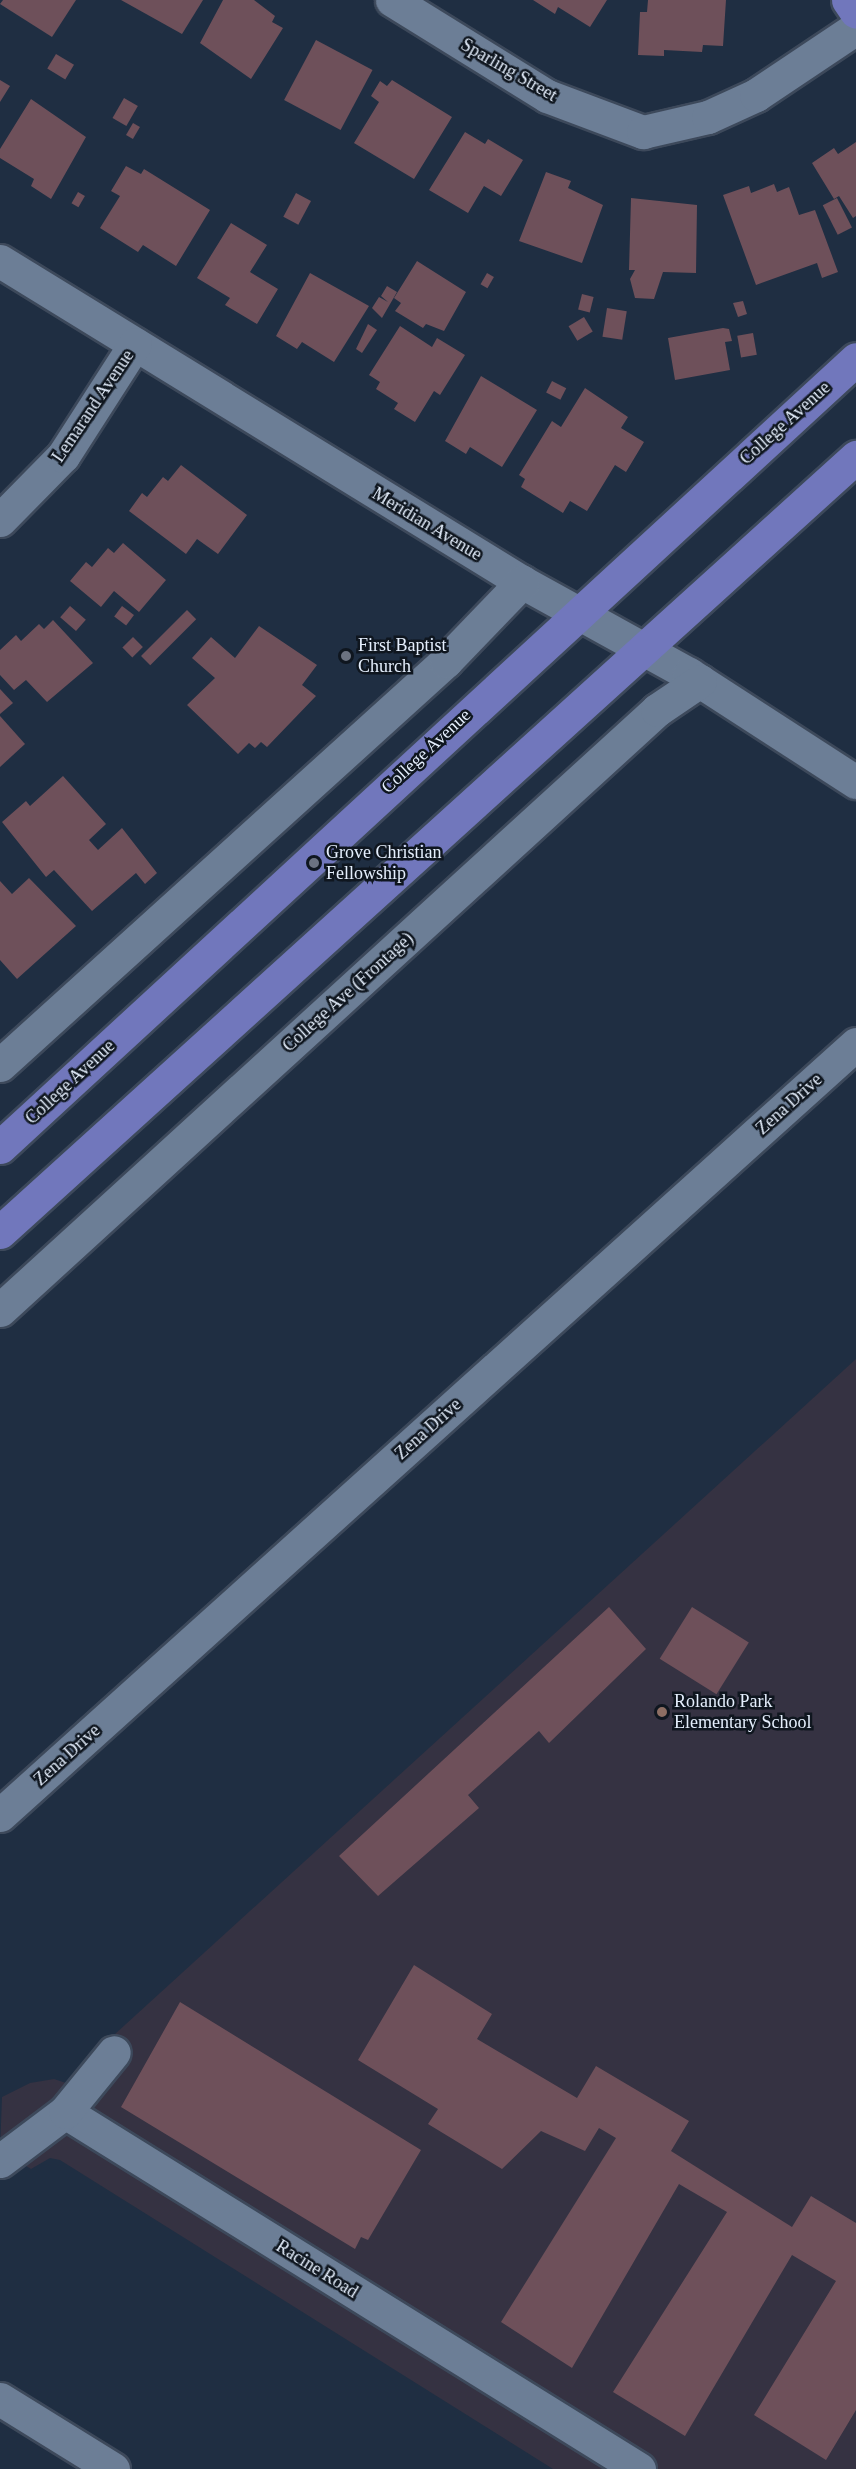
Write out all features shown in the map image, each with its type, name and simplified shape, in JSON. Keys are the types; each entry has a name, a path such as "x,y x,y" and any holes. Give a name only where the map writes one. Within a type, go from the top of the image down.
{"main road":[{"path":"848,0 856,12"},
{"name":"College Avenue","path":"0,1147 578,610 856,359"},
{"path":"0,1232 856,457"}],"street":[{"name":"Sparling Street","path":"392,0 547,96 643,132 708,117 756,95 856,28"},
{"name":"Meridian Avenue","path":"0,261 522,582 578,610 700,681 856,782"},
{"name":"Lemarand Avenue","path":"0,520 63,456 135,344"},
{"path":"0,1065 446,661 522,582"},
{"name":"College Ave (Frontage)","path":"0,1310 657,710 700,681"},
{"name":"Zena Drive","path":"0,1815 856,1044"},
{"path":"0,2161 65,2112 114,2052"},
{"name":"Racine Road","path":"65,2112 639,2469"},
{"path":"0,2399 113,2469"}],"shaded area":[{"name":"Rolando Park Elementary School","path":"856,1359 856,2469 553,2469 60,2160 50,2158 31,2169 0,2150 2,2097 30,2083 54,2079 72,2085 81,2065"}],"building":[{"path":"3,0 76,0 52,37 0,4"},
{"path":"121,0 203,0 182,34"},
{"path":"223,0 254,0 275,16 272,22 283,28 251,79 200,43"},
{"path":"533,0 607,0 590,27 558,7 555,14"},
{"path":"648,0 726,0 723,46 703,45 702,52 664,50 664,56 638,55 640,12 647,12"},
{"path":"316,40 373,70 341,130 284,100"},
{"path":"56,54 74,65 65,79 47,69"},
{"path":"0,80 10,86 0,102"},
{"path":"392,80 452,117 414,179 354,143 379,102 371,96 380,81 387,86"},
{"path":"124,98 138,106 126,126 112,118"},
{"path":"31,99 86,137 51,199 31,186 34,179 0,158 0,149"},
{"path":"133,123 140,127 133,139 126,135"},
{"path":"465,132 485,144 488,139 523,160 501,196 484,186 468,213 429,190"},
{"path":"856,142 856,216 853,218 839,196 834,199 812,163 834,148 838,154"},
{"path":"126,166 141,174 144,169 210,210 176,266 143,245 138,252 100,228 120,196 111,191"},
{"path":"546,172 571,181 568,188 603,205 582,263 519,241"},
{"path":"774,184 777,192 789,187 799,215 815,210 838,272 822,278 817,263 756,285 723,195 749,186 751,193"},
{"path":"78,192 85,196 78,207 72,203"},
{"path":"296,193 311,201 298,225 283,217"},
{"path":"631,198 697,205 696,273 663,272 654,299 635,298 630,279 635,270 629,270"},
{"path":"837,198 852,227 838,235 823,205"},
{"path":"231,223 267,245 250,272 278,289 257,324 225,305 230,298 197,278"},
{"path":"417,261 466,292 444,331 426,324 423,328 395,311 401,303 394,298"},
{"path":"310,273 369,306 334,362 302,342 297,349 276,336"},
{"path":"487,273 494,277 487,288 480,284"},
{"path":"387,286 397,292 382,318 372,308 379,297 388,302 381,296"},
{"path":"582,294 594,297 590,312 578,310"},
{"path":"743,301 747,314 738,317 733,303"},
{"path":"607,308 627,311 622,340 602,337"},
{"path":"584,317 593,332 577,341 569,326"},
{"path":"368,324 377,330 362,353 356,349"},
{"path":"400,326 432,347 437,338 465,355 440,395 434,391 415,422 394,409 398,403 376,389 380,382 369,375"},
{"path":"723,328 729,329 732,341 725,342 730,370 675,380 668,338"},
{"path":"753,333 757,355 741,357 737,336"},
{"path":"481,376 537,410 502,467 470,447 466,454 445,441"},
{"path":"552,381 566,388 560,400 546,393"},
{"path":"585,388 628,417 621,428 644,442 626,472 615,465 587,511 570,501 563,513 521,487 525,479 519,475 552,421 561,427"},
{"path":"181,465 247,515 218,554 197,539 186,554 129,511 142,493 147,497 163,477 168,481"},
{"path":"123,543 166,580 139,612 114,591 101,607 70,581 86,562 92,567 108,548 114,553"},
{"path":"70,606 86,620 76,631 60,617"},
{"path":"122,606 134,615 126,625 114,616"},
{"path":"187,610 196,619 150,665 141,656"},
{"path":"53,620 93,663 47,702 26,680 14,690 0,675 0,650 16,635 21,641 39,624 44,629"},
{"path":"259,626 317,665 302,685 316,696 267,747 261,742 255,748 249,743 238,754 187,705 215,678 192,658 211,637 235,658"},
{"path":"133,637 143,647 132,658 122,648"},
{"path":"0,689 13,703 0,714"},
{"path":"0,716 25,744 0,767"},
{"path":"63,776 106,824 89,840 98,850 122,828 157,873 145,884 136,873 92,911 54,870 46,877 2,822 26,801 30,806"},
{"path":"29,878 76,926 17,979 0,960 0,881 12,894"},
{"path":"609,1607 646,1649 549,1743 539,1731 468,1795 479,1808 378,1896 339,1856"},
{"path":"692,1607 749,1643 716,1694 660,1659"},
{"path":"414,1965 492,2014 477,2039 577,2098 596,2066 689,2121 671,2151 792,2227 811,2196 856,2223 856,2410 826,2460 754,2415 836,2281 792,2255 685,2436 613,2392 727,2212 679,2184 572,2368 501,2322 616,2138 599,2128 585,2151 541,2131 502,2169 428,2124 438,2109 358,2060"},
{"path":"180,2002 421,2150 368,2240 361,2237 355,2249 121,2107"}],"place":[{"name":"First Baptist Church","path":"346,656"},
{"name":"Grove Christian Fellowship","path":"314,863"},
{"name":"Rolando Park Elementary School","path":"662,1712"}]}
